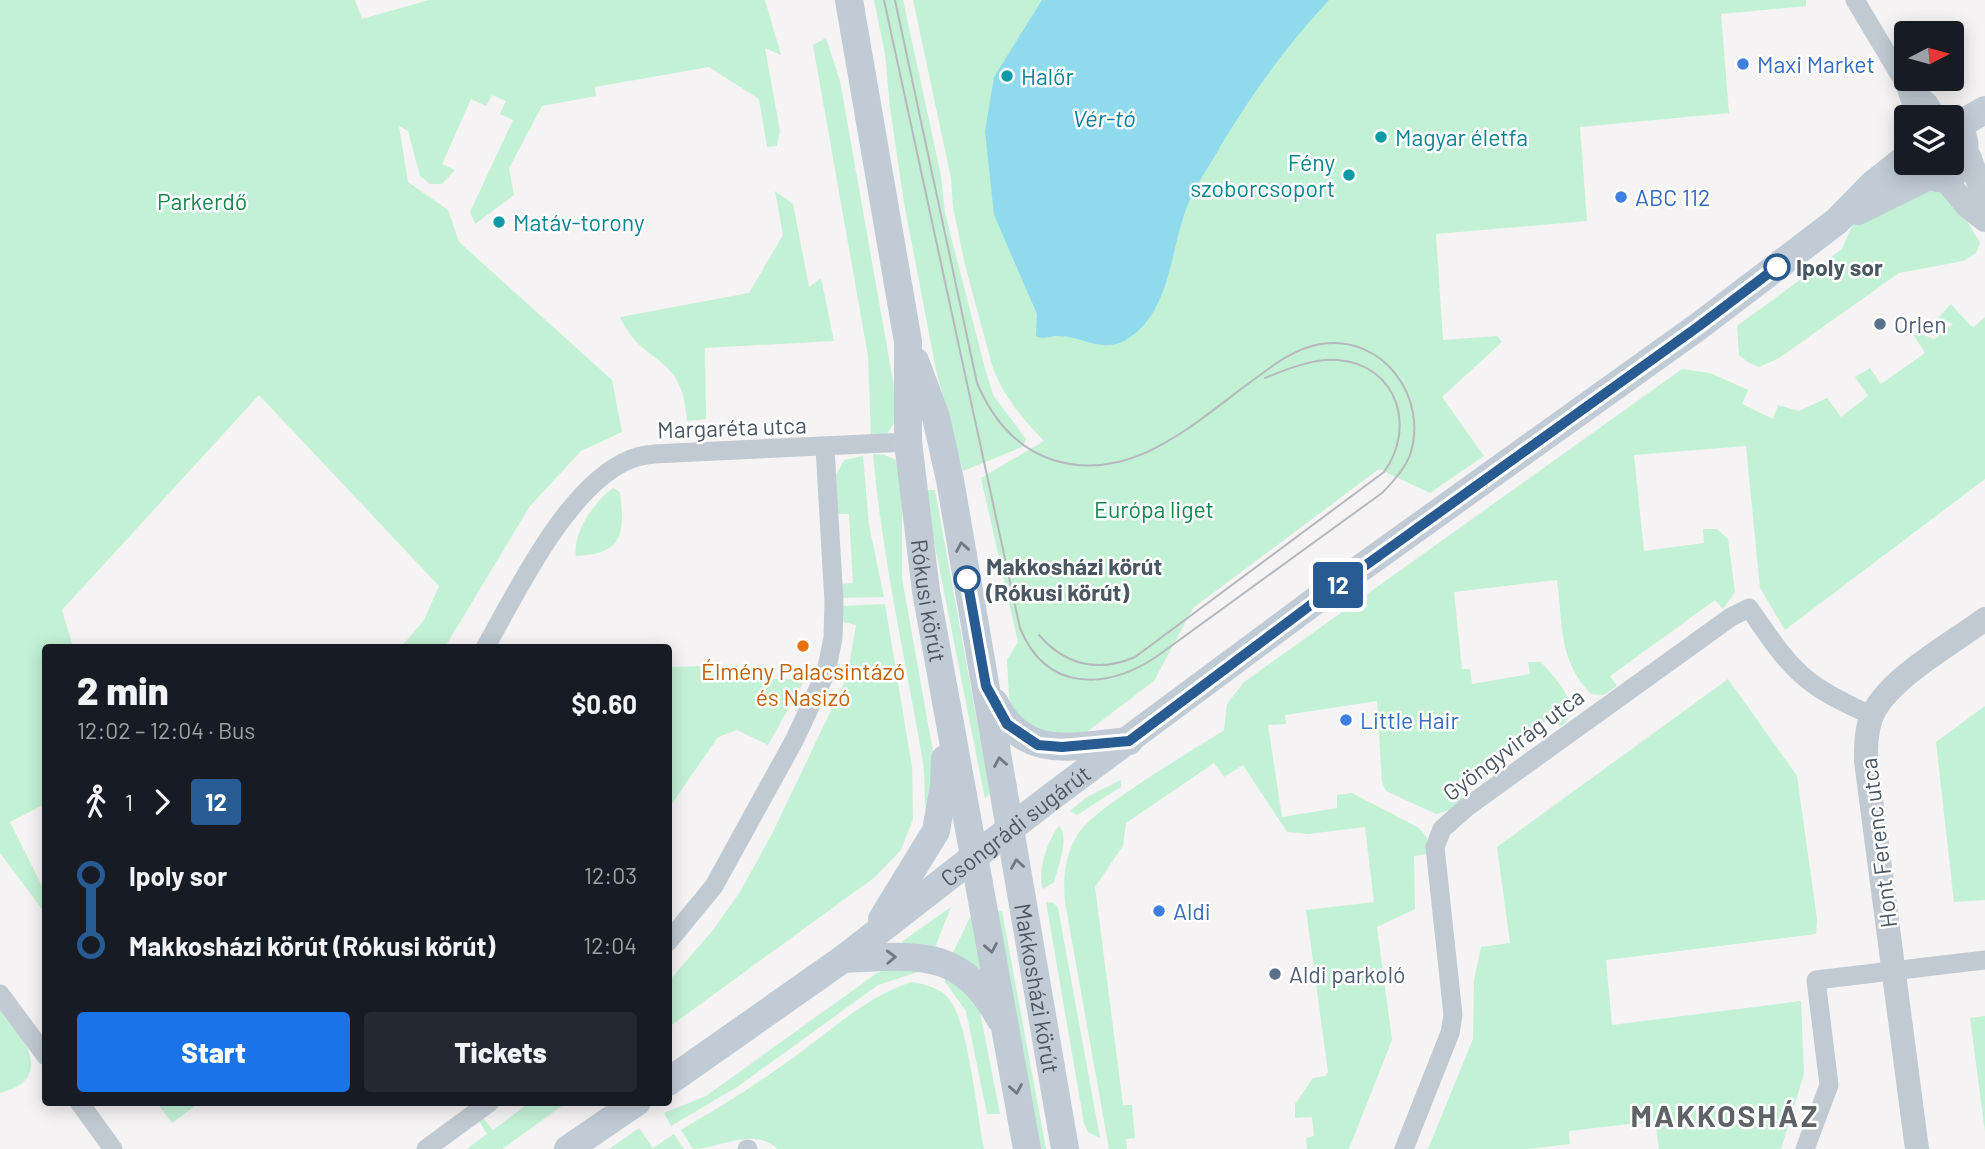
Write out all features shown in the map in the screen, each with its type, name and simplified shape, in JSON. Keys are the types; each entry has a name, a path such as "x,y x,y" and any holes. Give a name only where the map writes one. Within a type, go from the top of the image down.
{"main road":[{"name":"Rókusi körút","path":"849,0 908,341 908,442 922,564 974,857"},
{"name":"Csongrádi sugárút","path":"1964,132 1985,110"},
{"name":"Csongrádi sugárút","path":"672,1079 844,958 1329,590 1699,326 1837,221 1872,185 1894,168"},
{"name":"Csongrádi sugárút","path":"1837,221 1925,175"},
{"name":"Rókusi körút","path":"908,341 936,417 948,470 1011,829"},
{"path":"908,442 930,428 936,417"},
{"path":"908,442 932,450 948,470"},
{"path":"986,686 1007,724 1038,745 1062,747 1129,741"},
{"path":"869,939 917,867 936,831 944,786 947,707"},
{"name":"Makkosházi körút","path":"1011,829 1065,1149"},
{"name":"Makkosházi körút","path":"974,857 1027,1149"},
{"path":"844,958 911,956 939,960 957,970 981,992 1005,1029"},
{"path":"568,1149 630,1106"}],"street":[{"path":"1855,0 1894,65"},
{"path":"1915,91 1931,105"},
{"path":"1964,140 1985,202"},
{"path":"1934,175 1985,220"},
{"name":"Margaréta utca","path":"487,644 550,535 588,490 624,462 645,455 908,442"},
{"path":"672,937 714,886 795,739 826,672 833,638 834,602 825,448"},
{"name":"Gyöngyvirág utca","path":"1404,1149 1450,1033 1453,1015 1435,847 1442,830 1466,807 1593,713 1731,617 1749,608 1788,661 1807,680 1872,716"},
{"name":"Hont Ferenc utca","path":"1917,1149 1866,761 1866,736 1872,716 1883,698 1906,677 1985,619"},
{"path":"1805,1149 1829,1084 1816,980 1985,960"},
{"path":"0,994 42,1051"},
{"path":"82,1106 113,1149"},
{"path":"426,1149 485,1106"}],"green space":[{"name":"Parkerdő","path":"0,0 355,0 362,19 429,0 765,0 781,55 765,48 780,131 777,146 767,147 759,99 709,67 595,87 596,96 542,106 509,168 514,195 475,224 470,212 513,120 500,114 506,101 492,95 486,106 471,99 442,164 455,170 442,184 430,184 420,176 408,131 399,126 408,182 448,210 459,242 612,380 622,432 581,451 530,506 447,644 404,644 424,620 439,586 259,395 62,610 72,644 42,644 42,806 10,822 42,886 42,909 0,853"},
{"path":"874,0 903,0 941,176 945,213 983,361 993,395 1026,439 1022,447 963,471 936,370 904,203 885,54"},
{"name":"Európa liget","path":"913,0 1806,0 1806,6 1721,14 1729,113 1580,127 1587,221 1436,234 1443,340 1497,336 1502,342 1442,397 1484,456 1430,493 1379,469 1193,608 1154,681 1088,731 1072,738 1054,741 1010,712 1007,660 1018,642 981,478 1044,441 1014,406 992,365 965,265 953,207 951,178"},
{"path":"826,38 840,81 899,415 887,434 871,437 868,356 813,45"},
{"path":"1933,188 1949,199 1966,219 1980,243 1976,253 1963,261 1899,273 1779,358 1759,367 1739,355 1737,326 1842,249 1853,223"},
{"path":"775,191 793,204 809,287 821,278 834,341 705,348 706,419 687,421 678,382 661,362 629,333 620,317 749,293 783,235"},
{"path":"1951,304 1974,327 1985,317 1985,479 1785,630 1760,588 1746,446 1634,455 1644,551 1704,543 1703,529 1717,529 1728,539 1735,592 1723,609 1715,600 1610,676 1617,686 1604,695 1591,694 1580,681 1567,655 1557,580 1454,592 1462,669 1470,669 1472,684 1530,674 1528,662 1541,662 1566,694 1570,711 1568,719 1561,726 1552,716 1456,783 1465,797 1449,810 1436,814 1386,791 1382,782 1377,701 1285,715 1286,724 1268,725 1282,817 1337,808 1337,795 1352,793 1419,828 1427,838 1427,854 1414,856 1415,909 1377,927 1392,1040 1349,1149 1307,1149 1306,1138 1314,1136 1312,1117 1295,1118 1295,1104 1313,1078 1325,1076 1328,1072 1306,910 1374,902 1365,827 1308,834 1287,832 1243,765 1224,777 1214,763 1126,823 1123,846 1095,887 1123,1105 1132,1105 1135,1138 1126,1139 1127,1149 1109,1149 1064,893 1070,851 1078,834 1088,822 1123,795 1224,730 1227,704 1244,682 1682,369 1710,373 1748,390 1742,404 1773,419 1778,405 1799,411 1827,398 1841,417 1868,396 1855,377 1870,368 1881,384 1925,353 1914,336 1918,333 1934,339 1953,324 1938,318"},
{"path":"873,454 896,460 902,475 902,578 935,763 927,816 923,764 888,569"},
{"path":"863,456 869,525 884,597 841,598 841,584 853,583 849,514 837,514 836,475 844,460"},
{"path":"613,488 620,492 622,519 618,539 603,551 576,556 578,537 586,518"},
{"path":"924,490 935,490 990,793 985,799"},
{"path":"885,604 912,767 913,819 901,850 875,877 672,1025 672,978 713,930 740,892 772,834 847,677 856,625 843,622 841,606"},
{"path":"705,666 736,679 805,679 768,745 737,730 718,737 672,804 672,667"},
{"path":"1728,679 1797,776 1817,919 1816,934 1606,960 1612,1025 1801,1001 1804,1074 1781,1149 1659,1149 1655,1121 1569,1131 1570,1144 1527,1149 1428,1149 1473,1039 1474,980 1481,947 1510,943 1497,847"},
{"path":"1985,706 1985,900 1954,902 1936,742"},
{"path":"1121,780 1121,787 1077,815 1070,811 1087,797"},
{"path":"1059,826 1063,838 1060,861 1054,882 1043,889 1041,874 1044,857"},
{"path":"1046,902 1054,903 1058,908 1100,1138 1088,1132 1084,1123"},
{"path":"951,907 934,950 902,945 903,941"},
{"path":"1002,911 1046,1149 1039,1149 995,912"},
{"path":"970,917 973,917 982,975 951,957"},
{"path":"894,966 924,970 878,985 737,1087 671,1126 664,1113 706,1096 877,973"},
{"path":"945,971 979,1007 1000,1114 987,1114 966,1011 945,982"},
{"path":"912,982 941,991 950,1000 959,1018 984,1149 778,1149 768,1142 747,1139 693,1149 681,1130 767,1077 865,1005"},
{"path":"0,1006 25,1042 31,1067 27,1077 18,1086 0,1093"},
{"path":"1985,1016 1985,1132 1970,1018"},
{"path":"159,1106 195,1106 172,1123"},
{"path":"525,1106 562,1106 502,1149 467,1149 487,1134 479,1121 483,1118 493,1130"},
{"path":"639,1128 653,1148 674,1134 684,1149 609,1149"}],"water":[{"name":"Vér-tó","path":"1042,0 1329,0 1268,74 1198,184 1184,215 1159,302 1150,317 1139,330 1115,344 1098,344 1065,336 1036,336 1037,314 994,215 985,131 994,77"}],"tram line":[{"path":"884,0 1020,628 1031,649 1045,664 1061,674 1079,679 1117,675 1156,657 1382,493 1401,471 1410,455 1414,433 1413,412 1407,392 1396,374 1364,349 1343,344 1321,344 1287,357 1162,445 1137,456 1110,464 1082,465 1053,460 1017,440 998,420 977,383 895,0"},
{"path":"1039,635 1060,653 1083,663 1108,665 1135,657 1384,472 1394,455 1399,437 1399,419 1396,401 1375,373 1359,364 1329,360 1301,365 1265,378"}],"bus line":[{"name":"12","path":"967,579 986,686 1000,715 1016,733 1038,745 1062,747 1129,741 1320,598 1777,267"}],"place":[{"name":"Maxi Market","path":"1743,64"},
{"name":"Halőr","path":"1007,76"},
{"name":"Magyar életfa","path":"1381,137"},
{"name":"Fény szoborcsoport","path":"1349,175"},
{"name":"ABC 112","path":"1621,197"},
{"name":"Matáv-torony","path":"499,222"},
{"name":"Ipoly sor","path":"1777,267"},
{"name":"Orlen","path":"1880,324"},
{"name":"Makkosházi körút (Rókusi körút)","path":"967,579"},
{"name":"Élmény Palacsintázó és Nasizó","path":"803,646"},
{"name":"Little Hair","path":"1346,720"},
{"name":"Aldi","path":"1159,911"},
{"name":"Aldi parkoló","path":"1275,974"}],"district":[{"name":"MAKKOSHÁZ","path":"1725,1115"}]}
